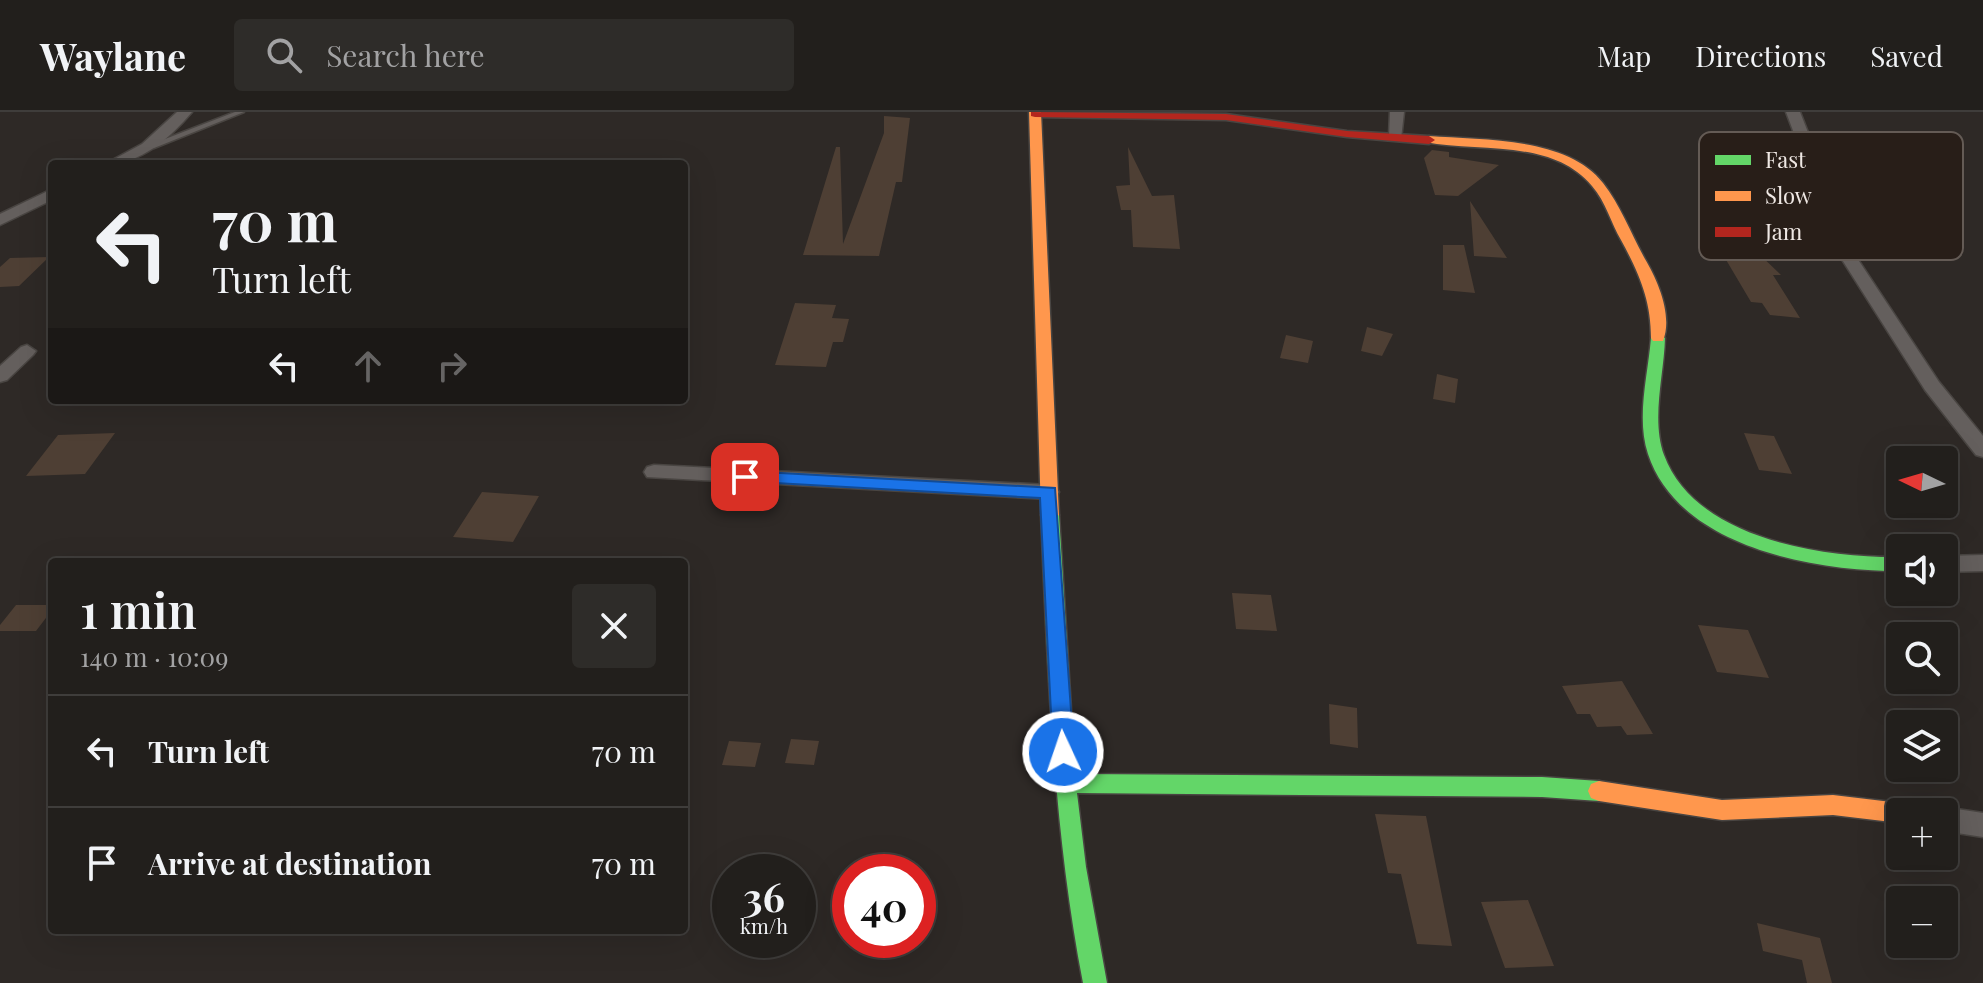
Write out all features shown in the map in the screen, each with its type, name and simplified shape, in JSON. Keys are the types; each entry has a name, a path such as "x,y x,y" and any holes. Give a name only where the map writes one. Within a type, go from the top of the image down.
{"street":[{"path":"120,160 147,147 185,112"},
{"path":"1396,136 1397,112"},
{"path":"1793,112 1801,132"},
{"path":"1095,983 1083,930 1065,783 1049,492 1035,113 1247,119 1333,132 1396,136 1539,154 1569,161 1585,170 1607,197 1653,282 1660,355 1652,427 1656,457 1666,478 1684,499 1725,527 1778,548 1849,565 1886,564"},
{"path":"0,220 48,196"},
{"path":"1850,260 1932,386 1983,450"},
{"path":"0,376 27,351"},
{"path":"654,472 1049,492"},
{"path":"1958,564 1983,563"},
{"path":"1065,783 1542,787 1596,791 1722,810 1833,805 1886,811"},
{"path":"1958,821 1983,825"}],"lane":[{"path":"147,147 241,112"}],"building":[{"path":"884,116 910,118 902,182 896,182 879,256 803,255 836,147 840,147 843,244 884,133"},
{"path":"1128,147 1152,196 1174,195 1180,249 1133,247 1131,210 1121,210 1116,186 1130,185"},
{"path":"1432,150 1449,152 1449,157 1499,165 1458,196 1435,195 1424,158"},
{"path":"1470,201 1507,258 1474,256"},
{"path":"1443,245 1464,245 1475,293 1443,290"},
{"path":"48,257 19,286 0,287 0,267 10,258"},
{"path":"1726,260 1765,260 1781,275 1773,275 1800,318 1770,315 1762,303 1751,302"},
{"path":"795,303 836,305 832,318 849,319 843,342 833,342 826,367 775,365"},
{"path":"1367,327 1393,334 1382,356 1361,351"},
{"path":"1286,335 1313,341 1308,363 1280,358"},
{"path":"1437,374 1458,379 1455,403 1433,399"},
{"path":"115,433 85,474 26,476 58,435"},
{"path":"1744,433 1774,436 1792,474 1759,470"},
{"path":"482,492 539,496 513,542 453,537"},
{"path":"1232,593 1271,595 1277,631 1236,629"},
{"path":"16,605 48,605 48,615 36,631 0,631 0,625"},
{"path":"1698,625 1748,630 1769,678 1717,672"},
{"path":"1622,681 1653,734 1627,735 1621,726 1597,727 1590,714 1577,714 1562,686"},
{"path":"1329,704 1357,708 1358,748 1330,744"},
{"path":"791,739 819,741 814,765 785,763"},
{"path":"729,741 761,743 755,767 722,765"},
{"path":"1375,814 1426,816 1452,946 1417,944 1401,874 1388,873"},
{"path":"1528,900 1554,966 1505,968 1481,902"},
{"path":"1757,923 1820,938 1832,983 1807,983 1802,960 1763,951"}],"traffic: fast":[{"path":"1658,338 1652,411 1653,441 1656,455 1671,484 1694,508 1724,528 1796,554 1834,561 1886,564"},
{"path":"1050,515 1068,809 1074,867 1095,983"},
{"path":"1065,783 1542,787 1599,791"}],"traffic: slow":[{"path":"1035,112 1050,515"},
{"path":"1429,140 1493,144 1540,152 1561,158 1594,180 1609,201 1651,286 1657,309 1658,338"},
{"path":"1599,791 1722,810 1833,805 1886,811"}],"traffic: jam":[{"path":"1035,114 1226,117 1347,134 1429,140"}],"route":[{"path":"745,477 1049,492 1063,752"}]}
